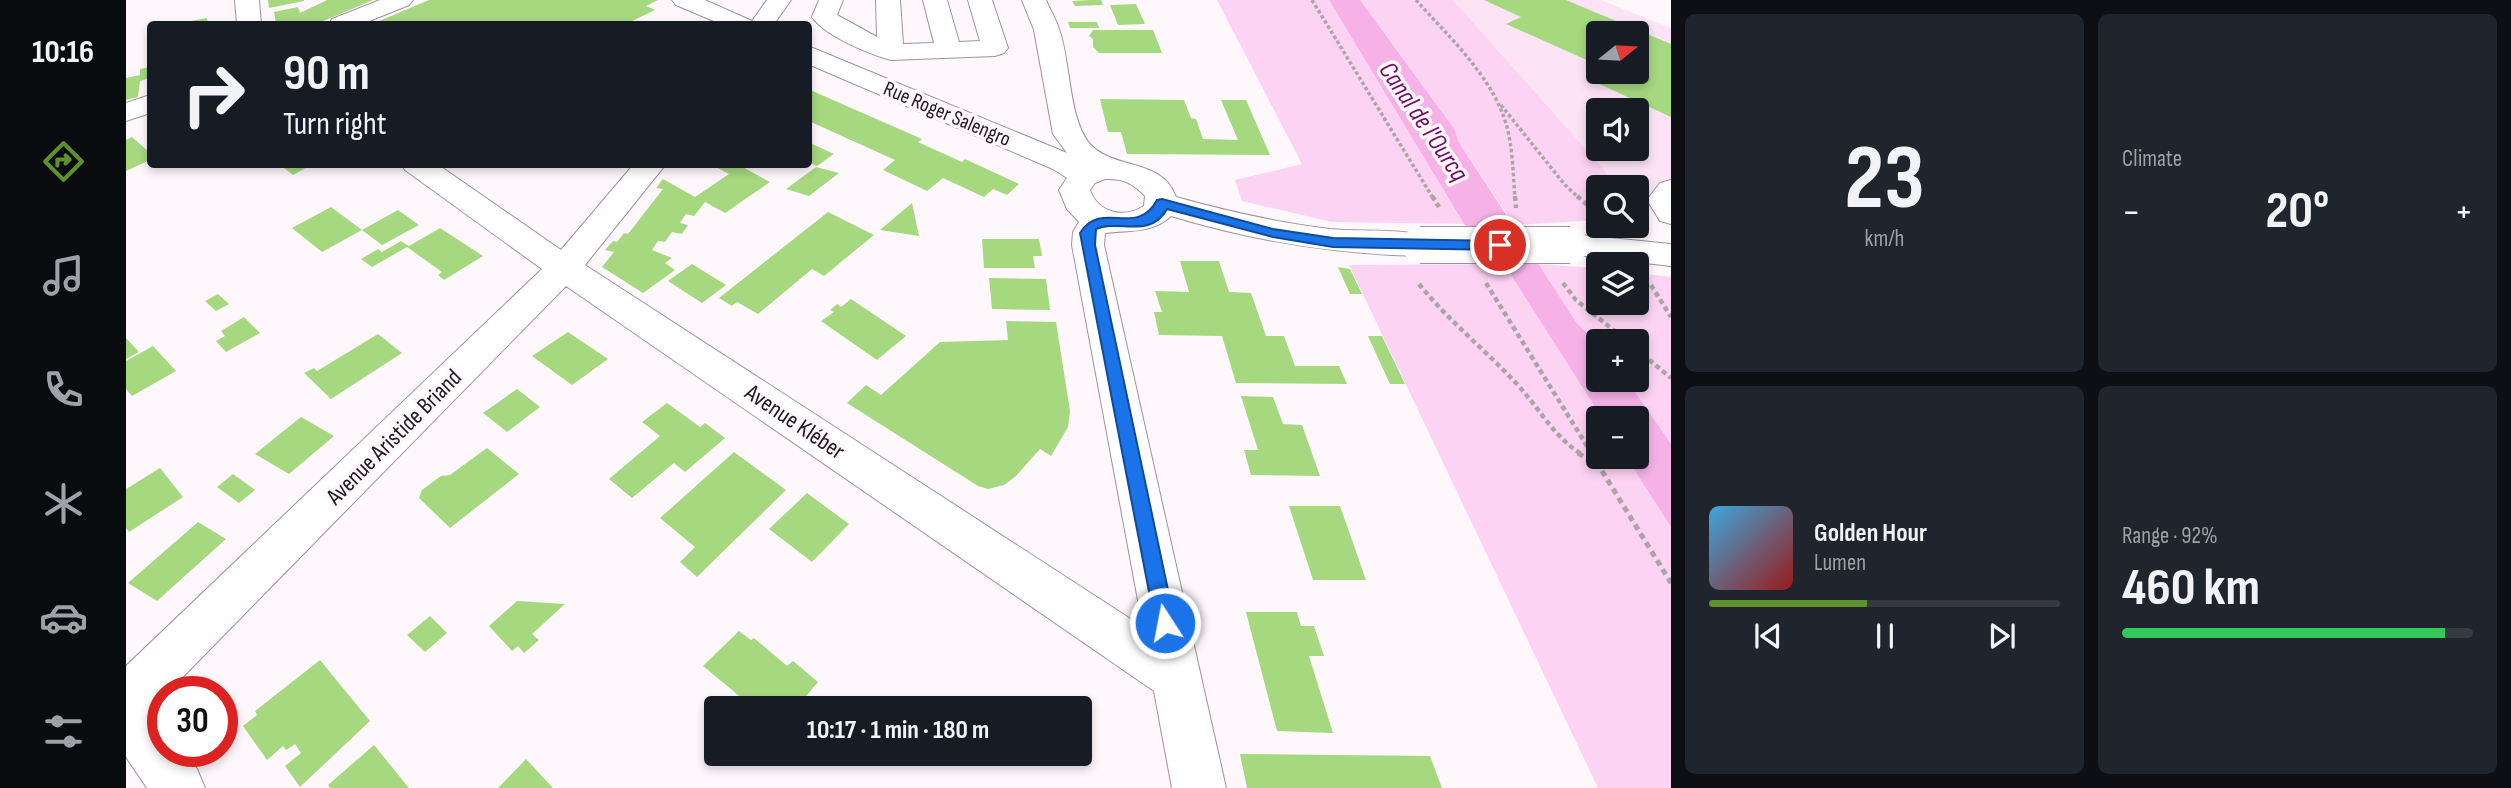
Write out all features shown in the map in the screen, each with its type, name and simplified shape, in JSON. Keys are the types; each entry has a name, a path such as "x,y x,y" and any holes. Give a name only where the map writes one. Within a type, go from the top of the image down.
{"street":[{"path":"247,0 249,21"},
{"path":"348,21 401,0"},
{"path":"684,0 734,21"},
{"path":"764,21 779,0"},
{"path":"888,0 891,52"},
{"path":"935,0 948,49"},
{"path":"821,14 852,35 891,52 995,48 980,0"},
{"path":"1034,0 1047,30 1067,134 1096,172"},
{"name":"Rue Roger Salengro","path":"812,56 1063,163 1096,172"},
{"path":"126,113 147,104"},
{"name":"Avenue Kléber","path":"422,168 565,268 1176,677"},
{"name":"Avenue Aristide Briand","path":"126,700 565,268 648,168"},
{"path":"1096,172 1136,173 1147,179 1161,195 1162,203 1159,211 1142,222 1130,224 1103,220 1091,215 1075,199 1074,190 1096,172"},
{"path":"1671,190 1663,200 1671,214"},
{"path":"1162,203 1273,233 1333,242 1420,246 1563,260 1627,249 1671,247"},
{"path":"1103,220 1091,226 1087,233 1088,245 1199,788"},
{"path":"1627,249 1671,255"},
{"path":"126,713 178,788"}],"path":[{"path":"1312,0 1447,218"},
{"path":"1416,0 1455,45 1565,185 1586,203"},
{"path":"1497,101 1507,126 1517,216"},
{"path":"1563,260 1576,300 1612,329"},
{"path":"1483,278 1586,445"},
{"path":"1418,282 1444,316 1516,383 1561,441 1586,458"},
{"path":"1649,360 1671,378"},
{"path":"1601,469 1671,583"}],"shaded area":[{"path":"1217,0 1329,0 1464,224 1332,222 1242,201 1235,180 1302,164"},
{"path":"1360,0 1453,0 1586,149 1586,161 1597,161 1607,175 1586,175 1586,221 1514,225 1458,141 1455,130"},
{"path":"1453,0 1601,0 1671,28 1671,205 1649,204 1649,175 1607,175 1597,161 1649,161 1649,98 1586,98 1586,149"},
{"path":"1504,264 1594,406 1586,406 1586,469 1634,469 1671,527 1671,788 1598,788 1349,265"},
{"path":"1537,264 1586,267 1586,315 1649,315 1649,274 1671,277 1671,444 1649,412 1649,406 1645,406 1635,392 1649,392 1649,329 1586,329 1586,332 1576,322"}],"water":[{"name":"Canal de l'Ourcq","path":"1329,0 1360,0 1455,130 1458,141 1576,322 1586,332 1586,392 1635,392 1645,406 1594,406 1504,264 1464,224"},
{"path":"1649,412 1671,444 1671,527 1634,469 1649,469"}],"building":[{"path":"268,0 304,0 304,1 269,8"},
{"path":"327,0 373,0 323,21 276,21 274,12 298,7 300,13"},
{"path":"429,0 658,0 646,6 655,10 632,21 379,21"},
{"path":"1101,0 1103,5 1075,6 1072,1"},
{"path":"1484,0 1566,0 1616,21 1586,21 1586,60 1506,24 1521,17"},
{"path":"1136,4 1145,24 1118,25 1110,5"},
{"path":"1068,22 1097,22 1099,28 1070,28"},
{"path":"1093,30 1153,30 1162,53 1099,53 1093,47 1093,39 1089,36"},
{"path":"1649,35 1671,44 1671,117 1649,107 1649,98 1630,98 1599,84 1649,84"},
{"path":"147,68 147,79 140,81 138,97 126,100 126,78 140,75 140,69"},
{"path":"812,91 922,139 918,142 962,162 965,159 1019,184 1007,195 993,189 984,197 943,178 927,191 883,170 895,160 812,122"},
{"path":"1100,99 1184,100 1191,118 1196,119 1203,139 1238,140 1221,100 1246,100 1270,155 1127,154 1121,132 1108,132"},
{"path":"132,137 147,150 147,161 126,171 126,140"},
{"path":"812,144 834,154 817,166 812,164"},
{"path":"816,167 839,173 809,196 786,189"},
{"path":"284,168 306,168 293,175"},
{"path":"718,168 744,168 770,182 725,213 705,202 694,216 686,214 680,223 688,225 682,234 672,232 665,242 658,241 652,250 672,258 665,263 675,270 643,293 602,267 614,252 605,250 624,233 628,234 663,189 656,188 663,179 695,197 729,174"},
{"path":"912,203 919,236 880,230"},
{"path":"331,207 362,230 322,252 292,228"},
{"path":"398,210 419,225 382,245 362,230"},
{"path":"828,212 874,235 824,276 812,269 758,314 737,302 732,306 719,298"},
{"path":"440,228 483,256 444,280 438,275 442,272 407,247 372,267 361,259 378,249 382,252 401,241 409,246"},
{"path":"982,239 1039,239 1042,256 1033,256 1035,268 984,268"},
{"path":"1180,261 1219,261 1229,292 1251,293 1266,336 1284,336 1295,366 1339,366 1347,384 1236,383 1222,336 1159,335 1154,312 1162,312 1155,291 1189,292"},
{"path":"692,264 726,285 702,303 668,281"},
{"path":"1338,267 1350,269 1362,294 1350,294"},
{"path":"989,278 1046,279 1050,310 992,309"},
{"path":"218,294 229,304 216,311 205,301"},
{"path":"851,299 906,336 877,360 821,321 834,312 830,310 837,304 841,307"},
{"path":"244,317 260,333 226,352 216,341 225,336 221,331"},
{"path":"1006,321 1056,322 1070,411 1068,427 1051,456 1040,449 1016,476 1004,485 988,489 978,486 847,403 866,385 881,395 940,342 1008,340"},
{"path":"568,332 608,359 572,385 532,356"},
{"path":"378,334 402,353 331,399 304,373 314,368 317,371"},
{"path":"1368,336 1382,336 1405,384 1390,384"},
{"path":"126,338 139,352 126,359"},
{"path":"153,346 176,371 132,396 126,389 126,361"},
{"path":"517,389 540,407 507,432 483,413"},
{"path":"1241,396 1273,397 1283,424 1302,425 1320,476 1251,475 1244,450 1258,450"},
{"path":"667,403 700,427 705,423 725,438 685,472 674,463 632,498 609,479 660,436 642,422"},
{"path":"301,417 334,436 289,474 255,454"},
{"path":"487,448 519,474 450,528 419,498 422,490 441,476 450,475"},
{"path":"734,452 786,490 697,577 680,562 695,547 660,518"},
{"path":"160,468 183,497 129,532 126,528 126,489"},
{"path":"233,474 255,490 239,503 217,487"},
{"path":"807,493 849,524 812,562 769,529"},
{"path":"1289,506 1340,506 1366,580 1313,580"},
{"path":"198,522 226,539 157,601 128,583"},
{"path":"517,601 565,604 532,634 539,640 524,653 518,646 512,651 489,626"},
{"path":"1246,612 1297,612 1301,626 1314,626 1324,656 1309,656 1333,733 1277,731"},
{"path":"430,616 447,633 425,652 407,635"},
{"path":"739,631 751,640 754,638 787,666 793,661 818,682 806,696 739,696 703,666"},
{"path":"320,660 370,721 300,787 285,766 301,753 295,744 286,750 283,746 267,760 243,726 257,715 255,711"},
{"path":"374,745 409,788 330,788 328,785"},
{"path":"1240,754 1430,756 1442,788 1247,788"},
{"path":"526,759 553,788 498,788"}],"route":[{"path":"1165,623 1088,245 1087,233 1091,226 1103,220 1130,224 1142,222 1159,211 1162,203 1273,233 1333,242 1420,246 1500,245"}]}
